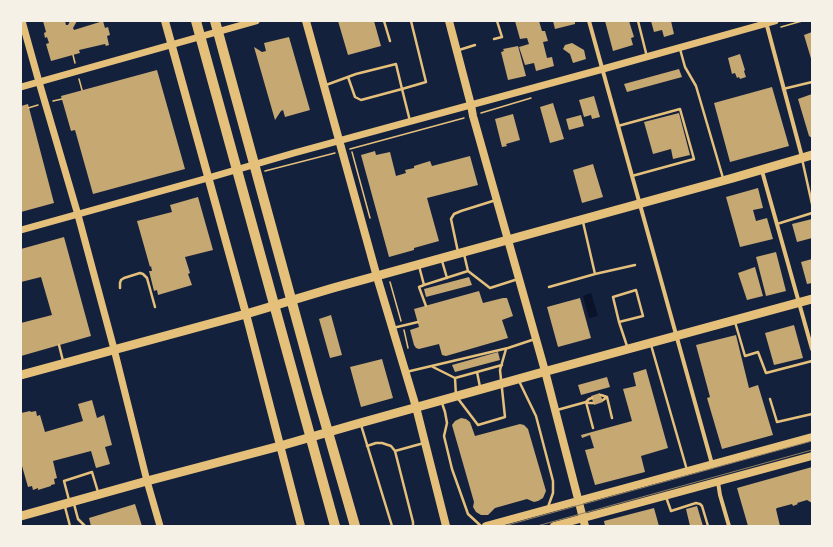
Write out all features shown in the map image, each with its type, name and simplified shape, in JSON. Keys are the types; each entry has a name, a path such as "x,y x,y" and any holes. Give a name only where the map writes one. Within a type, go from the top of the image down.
{"highway":[{"path":"196,21 335,526"},
{"path":"215,21 317,394 355,526"}],"main road":[{"path":"165,21 246,314 301,526"},
{"path":"306,21 377,277 416,407 446,526"},
{"path":"448,21 473,116 536,339 584,522"},
{"path":"21,375 246,314 333,288 442,259 812,155"},
{"path":"21,516 280,446 544,371 812,299"},
{"path":"486,526 712,465 812,436"},
{"path":"554,526 584,522 666,495 812,456"}],"street":[{"path":"22,21 38,82 78,215 160,526"},
{"path":"21,87 256,21"},
{"path":"589,21 712,465"},
{"path":"21,230 680,48 766,22 775,21"},
{"path":"766,22 802,157"},
{"path":"761,169 812,349"},
{"path":"718,482 720,495 729,526"}],"lane":[{"path":"384,21 390,41"},
{"path":"348,77 355,97 361,100 426,82 410,21"},
{"path":"494,39 502,37 497,21"},
{"path":"638,21 647,57"},
{"path":"456,50 474,45"},
{"path":"680,48 685,67 696,86 724,180"},
{"path":"324,85 356,74 396,64 410,122"},
{"path":"784,89 812,82"},
{"path":"618,126 680,109 694,159 632,176"},
{"path":"802,157 812,204"},
{"path":"497,200 454,214 452,219 461,253 468,271 490,288 519,279"},
{"path":"776,224 812,213"},
{"path":"583,219 595,274"},
{"path":"442,259 447,278"},
{"path":"419,265 424,285"},
{"path":"549,287 635,265"},
{"path":"426,306 419,287 468,271"},
{"path":"120,288 121,280 124,278 140,273 143,274 147,278 155,307"},
{"path":"619,322 643,316 636,290 613,297 619,322 627,349"},
{"path":"735,320 745,356 758,352 766,373 812,361"},
{"path":"392,328 418,322"},
{"path":"406,372 506,349 536,339"},
{"path":"650,343 687,471"},
{"path":"59,345 64,363"},
{"path":"456,378 456,396 478,424 505,417 500,370 506,349"},
{"path":"432,366 456,378 502,365"},
{"path":"477,372 480,389"},
{"path":"518,379 536,416 553,481 554,493 546,510"},
{"path":"601,395 607,397"},
{"path":"603,400 607,397"},
{"path":"607,397 612,418"},
{"path":"555,411 586,402 592,398"},
{"path":"770,399 777,422 812,414"},
{"path":"441,400 447,424 444,436 452,469 468,514 481,526"},
{"path":"586,402 593,403"},
{"path":"586,402 593,428"},
{"path":"360,423 392,526"},
{"path":"367,446 382,443 391,446 395,451 413,526"},
{"path":"395,451 425,443"},
{"path":"70,526 69,503 64,481 92,472 99,494"},
{"path":"666,495 671,511 696,503 700,504 708,526"},
{"path":"69,503 78,519 85,526"}],"path":[{"path":"263,172 327,155"},
{"path":"353,156 372,224"},
{"path":"391,286 403,325 408,348"}],"water":[{"path":"591,293 598,316 589,318 583,296"}],"building":[{"path":"43,21 65,21 66,25 68,25 70,21 77,21 73,28 74,30 103,21 105,28 108,27 110,35 107,36 109,45 106,46 105,44 79,50 80,53 51,61 46,44 49,43 47,37 45,38 44,33 46,32"},
{"path":"338,21 374,21 381,46 348,55"},
{"path":"515,21 539,21 542,31 545,31 548,41 543,42 547,58 552,57 554,66 536,71 534,63 525,65 519,47 529,44 527,38 520,39"},
{"path":"553,21 575,21 575,24 555,29"},
{"path":"605,21 629,21 634,37 631,38 633,45 613,51"},
{"path":"651,21 671,21 674,34 664,37 662,30 654,32"},
{"path":"812,32 812,62 804,35"},
{"path":"289,37 310,110 285,117 283,110 275,120 254,47 262,52 266,51 264,43"},
{"path":"572,43 584,50 586,59 573,63 570,54 563,49 565,45"},
{"path":"518,46 526,76 508,80 501,52 504,51 503,49"},
{"path":"740,54 746,77 740,79 739,77 737,78 735,73 732,74 728,58"},
{"path":"679,69 682,77 627,92 624,84"},
{"path":"157,70 185,169 93,194 75,130 71,131 61,96"},
{"path":"772,87 789,146 730,162 714,103"},
{"path":"812,94 812,138 809,136 798,99"},
{"path":"594,96 600,117 592,119 591,115 584,117 579,100"},
{"path":"553,103 564,139 550,143 540,107"},
{"path":"28,104 54,203 21,212 21,106"},
{"path":"679,113 690,155 673,159 671,149 653,154 644,122"},
{"path":"513,114 520,140 506,144 507,146 502,147 495,119"},
{"path":"581,115 584,126 569,130 566,119"},
{"path":"375,151 376,155 390,152 396,176 406,173 405,170 414,168 414,166 430,161 432,166 470,156 478,185 427,198 439,241 389,257 361,155"},
{"path":"593,164 603,197 582,203 573,170"},
{"path":"758,188 763,208 753,210 756,221 767,218 773,239 740,247 726,197"},
{"path":"198,197 213,250 185,257 190,273 188,274 192,285 158,295 157,290 154,291 149,271 152,271 151,266 150,267 137,221 172,212 170,205"},
{"path":"812,219 812,238 797,242 792,224"},
{"path":"64,237 91,336 21,356 21,323 52,315 41,277 21,282 21,249"},
{"path":"776,252 786,291 766,296 756,257"},
{"path":"812,259 812,283 807,284 801,262"},
{"path":"755,267 763,296 747,300 738,273"},
{"path":"469,277 472,285 426,297 424,289"},
{"path":"479,291 483,303 507,298 513,316 502,320 508,338 446,356 442,355 439,344 419,349 416,348 410,330 419,327 414,309"},
{"path":"580,298 591,338 558,347 547,307"},
{"path":"331,315 342,355 330,358 319,319"},
{"path":"794,325 803,358 774,365 765,333"},
{"path":"736,335 749,388 758,385 773,435 722,449 707,398 710,397 696,345"},
{"path":"498,352 500,360 455,372 452,365"},
{"path":"382,359 393,398 361,407 350,367"},
{"path":"646,369 668,448 641,456 645,472 595,485 585,450 594,448 590,435 582,438 581,435 632,421 623,389 636,386 633,373"},
{"path":"607,377 610,387 581,395 578,385"},
{"path":"600,393 603,402 594,405 591,396"},
{"path":"92,400 97,418 104,415 112,445 105,447 110,464 96,468 91,451 53,461 57,478 54,479 55,484 38,490 38,488 33,490 32,486 28,487 21,466 21,413 36,411 37,416 40,415 45,432 83,421 78,404"},
{"path":"461,418 470,422 475,436 520,424 524,425 528,429 546,491 543,498 534,502 527,499 495,508 488,515 481,515 476,512 473,507 474,502 452,425 455,421"},
{"path":"812,467 812,503 807,500 793,506 792,504 777,508 780,526 748,526 737,488"},
{"path":"135,504 142,526 91,526 89,518"},
{"path":"697,506 703,526 690,526 686,509"},
{"path":"654,508 659,526 605,526 604,521"}],"tram line":[{"path":"504,526 812,441"},
{"path":"537,526 812,450"}]}
